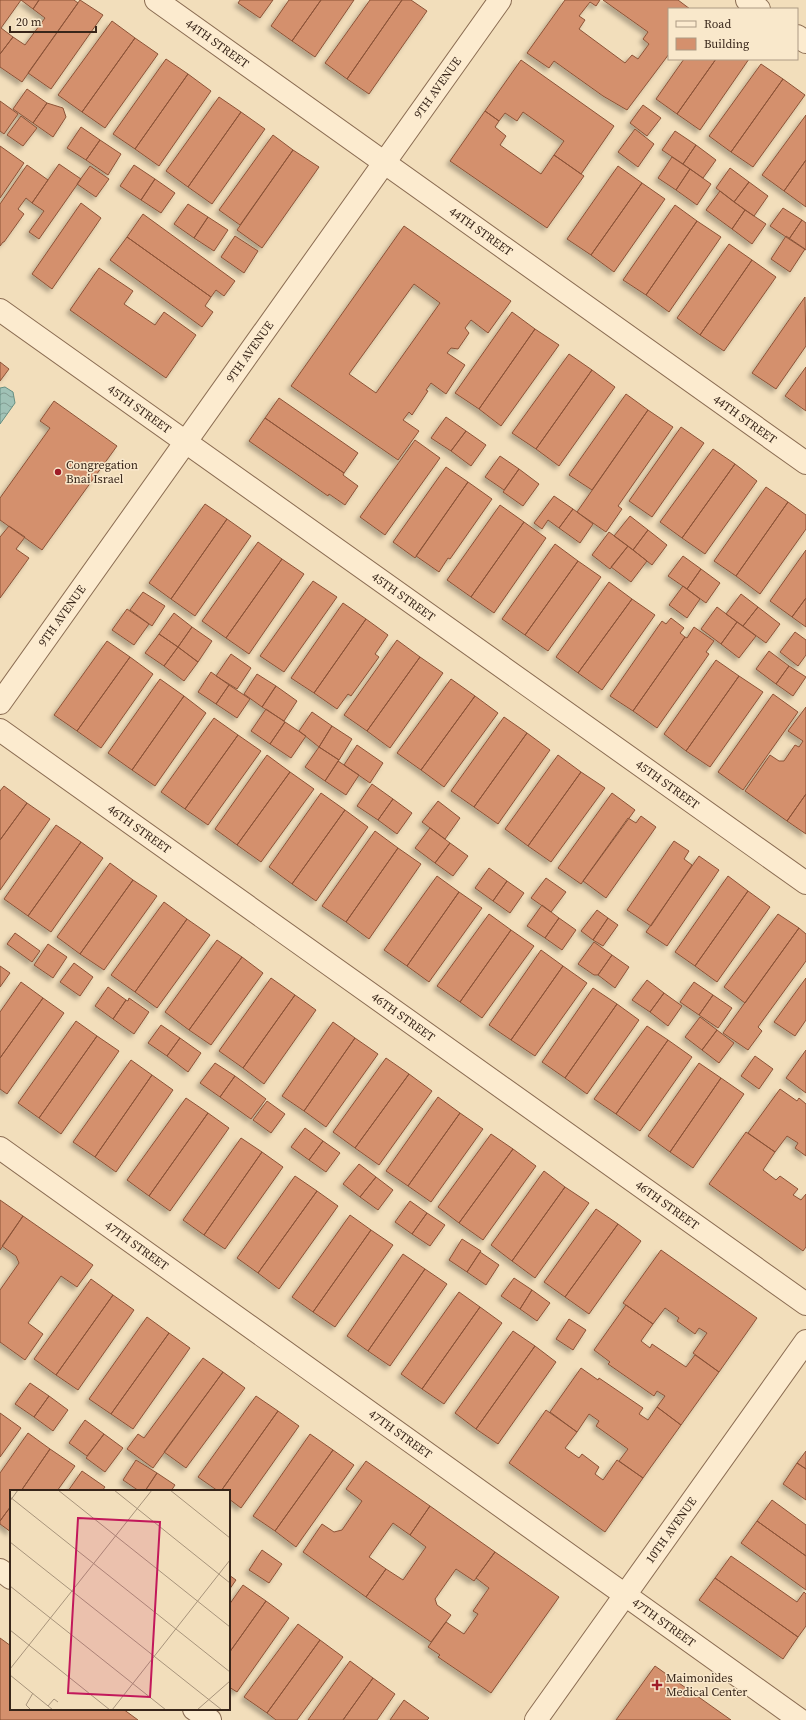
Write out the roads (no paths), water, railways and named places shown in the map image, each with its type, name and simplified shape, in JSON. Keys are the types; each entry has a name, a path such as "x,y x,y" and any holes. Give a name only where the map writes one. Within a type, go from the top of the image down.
{"street":[{"name":"44TH STREET","path":"156,0 806,463"},
{"name":"9TH AVENUE","path":"0,703 500,0"},
{"path":"747,0 758,8"},
{"name":"45TH STREET","path":"0,310 806,883"},
{"name":"46TH STREET","path":"0,730 806,1304"},
{"name":"47TH STREET","path":"0,1148 800,1720"},
{"name":"10TH AVENUE","path":"536,1720 806,1341"},
{"path":"0,1570 10,1577"},
{"path":"195,1710 210,1720"}],"water":[{"path":"5,387 13,392 15,403 0,424 0,388"}],"place":[{"name":"Congregation Bnai Israel","path":"58,472"},
{"name":"Maimonides Medical Center","path":"657,1685"}]}
